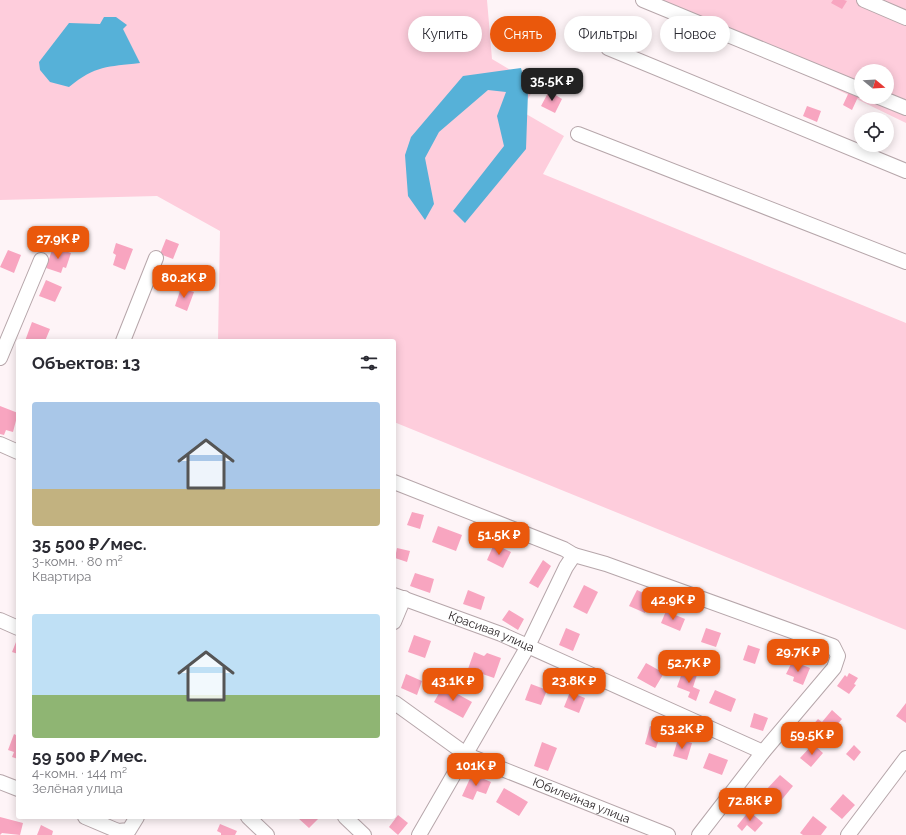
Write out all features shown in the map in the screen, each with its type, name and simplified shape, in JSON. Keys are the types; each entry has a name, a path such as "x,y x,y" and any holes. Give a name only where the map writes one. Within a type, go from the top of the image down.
{"street":[{"path":"643,0 854,87"},
{"path":"864,0 906,18"},
{"path":"618,52 906,171"},
{"path":"894,103 906,108"},
{"path":"578,134 906,262"},
{"path":"124,339 156,258"},
{"path":"0,358 41,260"},
{"path":"0,444 16,451"},
{"path":"396,483 569,552 833,646 838,656 834,668 763,752 699,835"},
{"path":"419,835 467,755 528,646 566,567 569,552"},
{"path":"396,612 399,596"},
{"name":"Красивая улица","path":"399,596 528,646 763,752"},
{"path":"0,620 16,627"},
{"name":"Юбилейная улица","path":"396,704 467,755 668,835"},
{"path":"848,835 906,758"},
{"path":"0,782 16,788"},
{"path":"90,819 118,831 129,830 136,819"},
{"path":"250,819 267,835"},
{"path":"348,819 364,835"}],"shaded area":[{"path":"0,0 487,0 490,52 491,52 492,59 536,85 521,111 564,136 543,174 906,323 906,630 396,423 396,339 218,339 220,231 157,196 0,200"},
{"path":"653,0 906,0 906,123 894,117 894,112 883,112 867,104 894,104 894,64 854,64 854,98 730,37 730,16 686,16"}],"water":[{"path":"104,17 116,17 127,25 123,29 140,63 102,68 78,80 69,87 50,82 40,70 39,62 69,23 100,24"},
{"path":"521,68 528,92 526,149 465,223 453,211 504,146 497,116 506,92 488,90 439,132 425,158 434,204 425,220 408,196 405,155 411,137 463,76"}],"building":[{"path":"833,0 847,1 842,9 831,3"},
{"path":"549,91 562,99 555,113 541,106"},
{"path":"849,92 854,95 855,104 852,110 843,105"},
{"path":"807,106 821,111 817,122 803,116"},
{"path":"166,239 179,244 173,259 160,254"},
{"path":"116,243 133,249 125,270 113,265 116,255 113,253"},
{"path":"53,247 71,253 66,268 63,267 61,273 46,268"},
{"path":"8,250 21,255 14,273 0,267"},
{"path":"46,280 62,287 55,302 39,296"},
{"path":"181,288 194,292 187,311 175,306"},
{"path":"32,322 50,329 46,339 26,339"},
{"path":"0,406 16,412 16,421 13,432 6,430 4,435 0,434"},
{"path":"412,512 424,515 420,529 407,525"},
{"path":"438,526 462,535 456,551 432,542"},
{"path":"494,544 511,552 503,568 487,560"},
{"path":"397,548 410,551 407,562 396,558"},
{"path":"543,560 551,566 538,588 529,583"},
{"path":"415,573 434,579 430,593 410,586"},
{"path":"584,585 598,592 587,614 573,607"},
{"path":"468,590 485,597 481,610 463,604"},
{"path":"637,590 652,597 645,613 629,606"},
{"path":"509,610 524,619 518,630 502,620"},
{"path":"666,611 685,619 680,631 661,623"},
{"path":"566,628 580,634 573,651 559,645"},
{"path":"706,628 721,633 716,647 701,642"},
{"path":"414,635 431,641 425,658 408,652"},
{"path":"16,642 16,653 12,652"},
{"path":"748,645 760,649 755,664 743,660"},
{"path":"474,652 484,656 487,653 501,658 494,678 468,669"},
{"path":"795,662 810,668 803,685 793,681 794,677 786,674 791,664 793,665"},
{"path":"646,663 664,673 655,688 637,678"},
{"path":"683,670 697,675 693,687 700,690 696,701 688,697 690,692 677,687"},
{"path":"849,673 858,678 854,684 856,685 849,694 837,686 845,675 847,677"},
{"path":"406,674 422,681 417,695 401,688"},
{"path":"531,684 547,690 541,705 525,700"},
{"path":"443,686 472,702 463,718 434,702"},
{"path":"715,690 736,699 731,712 709,703"},
{"path":"570,692 585,698 579,713 564,707"},
{"path":"906,703 906,723 896,716"},
{"path":"832,710 842,719 825,739 811,727 818,719 822,722"},
{"path":"754,713 768,718 763,731 750,727"},
{"path":"650,726 662,730 656,748 645,744"},
{"path":"14,734 16,735 16,758 12,757 14,752 8,750"},
{"path":"678,739 692,743 687,760 673,756"},
{"path":"542,742 557,748 548,771 534,766"},
{"path":"813,744 823,753 811,767 800,758"},
{"path":"854,745 861,752 854,761 846,754"},
{"path":"709,753 728,760 722,775 703,768"},
{"path":"472,774 491,782 486,794 477,791 473,800 462,796"},
{"path":"780,775 793,786 779,803 765,791"},
{"path":"504,788 528,802 519,816 496,802"},
{"path":"843,794 855,805 842,819 830,809"},
{"path":"749,811 763,823 755,832 747,825 742,831 737,826"},
{"path":"398,815 408,823 398,835 389,827"},
{"path":"813,816 827,827 821,835 803,835 800,833"},
{"path":"0,817 23,823 20,835 2,833 0,835"},
{"path":"299,819 318,819 309,828"},
{"path":"220,824 237,831 235,835 221,835 221,833 217,831"},
{"path":"41,825 53,831 52,835 37,835"}]}
